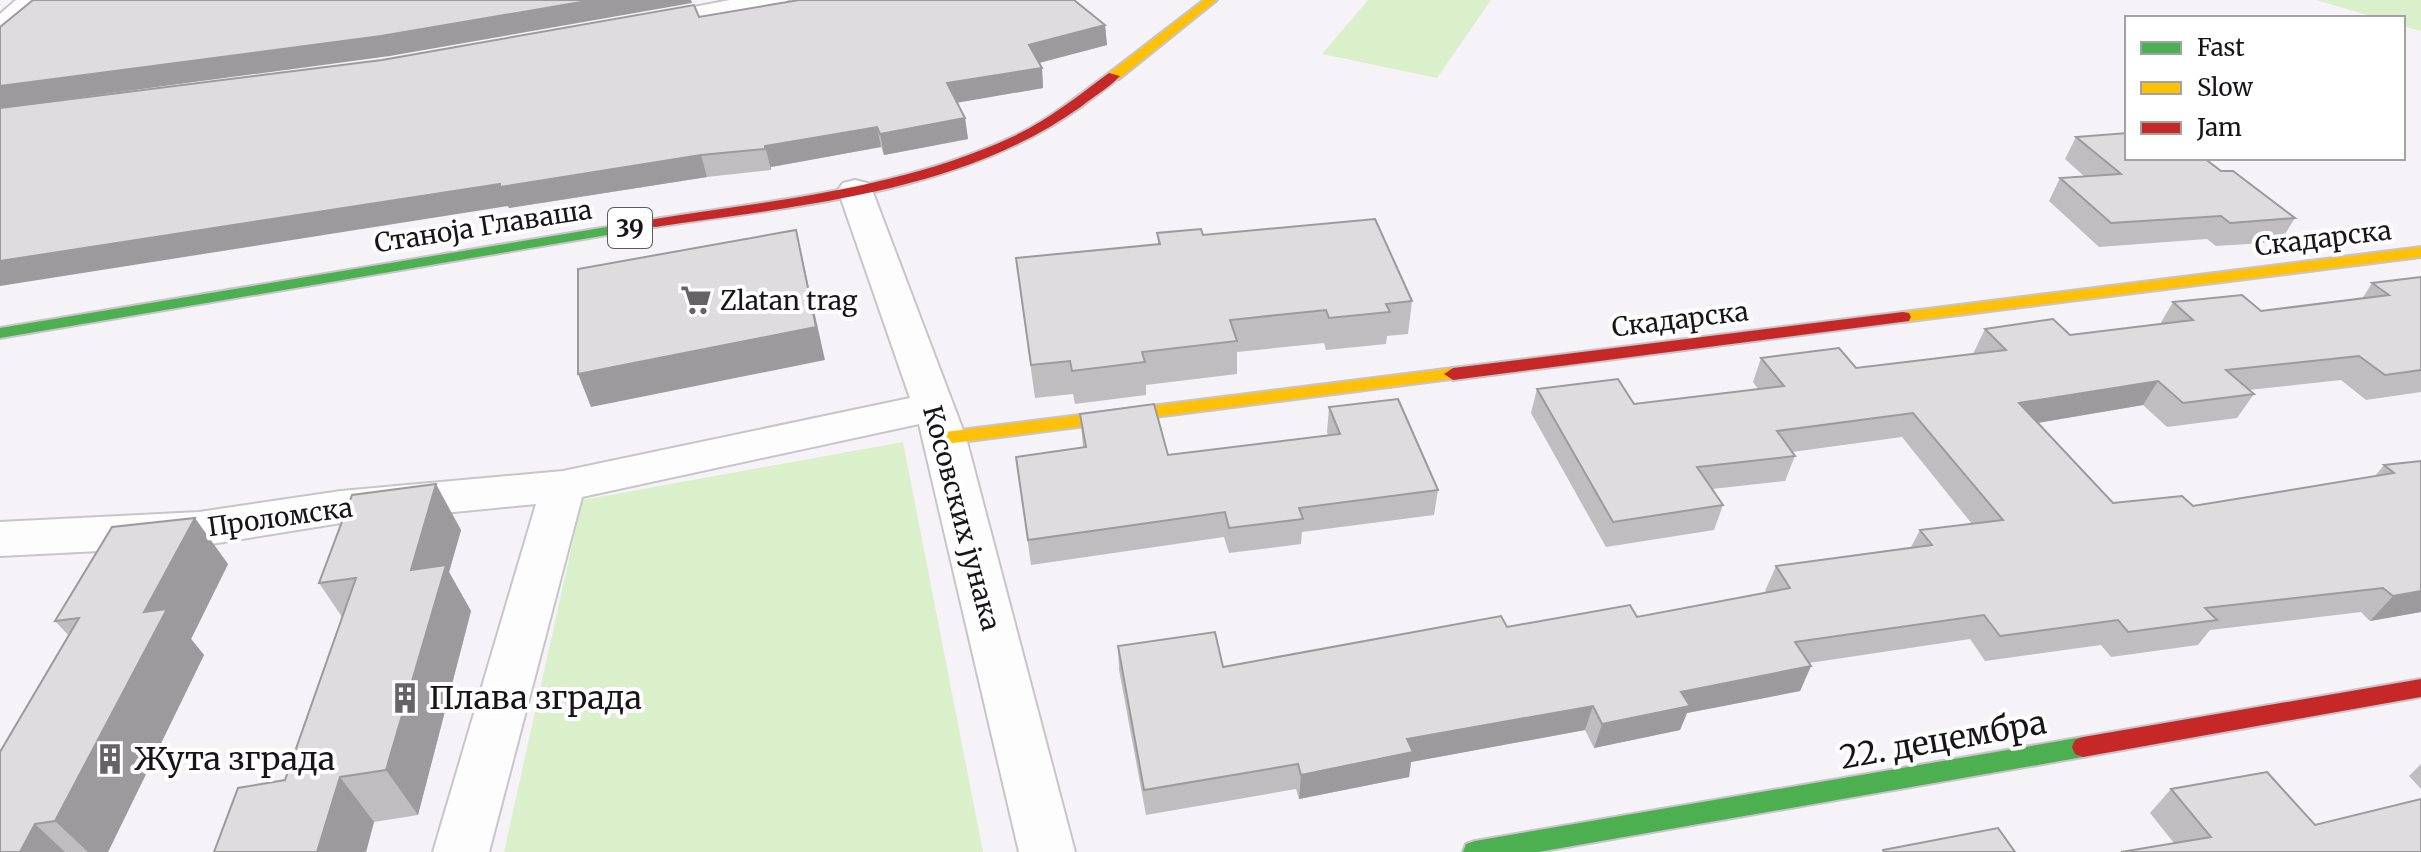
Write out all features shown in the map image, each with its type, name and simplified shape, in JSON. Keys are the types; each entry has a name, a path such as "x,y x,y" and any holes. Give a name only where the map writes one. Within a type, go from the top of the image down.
{"street":[{"path":"0,3 30,0"},
{"path":"0,29 30,0"},
{"path":"613,30 774,0"},
{"name":"Станоја Главаша","path":"0,333 855,190 959,165 1020,139 1113,77 1211,0"},
{"name":"Косовских јунака","path":"855,190 939,422 1047,852"},
{"name":"Скадарска","path":"939,422 2421,252"},
{"name":"Проломска","path":"0,539 199,529 341,507 563,486 939,422"},
{"path":"461,852 563,486"},
{"name":"22. децембра","path":"1475,852 2421,688"}],"green space":[{"path":"1368,0 1491,0 1437,78 1322,54"},
{"path":"2316,0 2421,0 2421,31 2405,27 2405,16 2370,16"},
{"path":"903,442 983,852 504,852 582,500"}],"building":[{"path":"33,0 593,0 381,36 0,86 0,27"},
{"path":"799,0 1074,0 1105,25 1029,45 1042,68 947,83 965,118 880,134 877,127 765,146 765,149 701,155 500,187 500,184 0,261 0,108 382,60 694,5 699,17"},
{"path":"2125,133 2125,160 2207,160 2221,171 2233,171 2295,218 2230,223 2221,216 2111,223 2060,178 2121,174 2076,137"},
{"path":"1375,219 1412,301 1386,304 1390,312 1329,318 1326,310 1230,320 1237,341 1142,352 1145,362 1072,371 1070,361 1031,365 1016,258 1160,244 1157,233 1201,229 1203,235"},
{"path":"796,230 816,327 578,374 578,269"},
{"path":"2421,277 2421,370 2385,375 2359,356 2226,370 2254,394 2183,403 2158,381 2019,403 2113,503 2182,496 2193,506 2394,473 2384,465 2421,461 2421,591 2393,596 2383,588 2205,608 2217,620 2128,632 2118,620 2000,636 1984,615 1795,642 1811,666 1681,692 1690,706 1602,724 1593,706 1407,739 1413,752 1301,775 1298,764 1144,790 1118,646 1215,632 1223,667 1501,616 1507,627 1630,605 1637,617 1790,588 1776,566 1932,545 1920,530 2003,520 1913,413 1777,431 1795,456 1697,467 1723,505 1613,522 1537,389 1618,379 1634,404 1784,386 1761,358 1839,348 1856,368 2006,350 1985,329 2053,319 2070,335 2193,320 2173,302 2242,295 2261,311 2389,295 2372,283"},
{"path":"1398,399 1438,490 1299,508 1303,519 1229,528 1225,512 1028,540 1016,457 1086,447 1080,414 1154,404 1168,455 1340,434 1329,407"},
{"path":"436,484 411,570 446,565 386,770 340,777 317,852 214,852 238,788 285,780 356,578 319,583 352,495"},
{"path":"195,518 144,612 167,609 55,821 35,824 20,852 0,852 0,752 79,618 55,621 112,527"},
{"path":"2267,772 2315,825 2421,799 2421,852 2121,852 2211,837 2171,789"},
{"path":"1998,828 2015,852 1883,850"}],"traffic: fast":[{"path":"0,333 655,223"},
{"path":"1475,852 2083,747"}],"traffic: slow":[{"path":"1114,76 1211,0"},
{"path":"1903,317 2421,252"},
{"path":"945,438 1453,374"}],"traffic: jam":[{"path":"655,223 839,194 930,173 1030,134 1114,76"},
{"path":"1453,374 1903,317"},
{"path":"2083,747 2421,688"}],"place":[{"name":"Zlatan trag","path":"696,300"},
{"name":"Плава зграда","path":"405,698"},
{"name":"Жута зграда","path":"110,759"}]}
